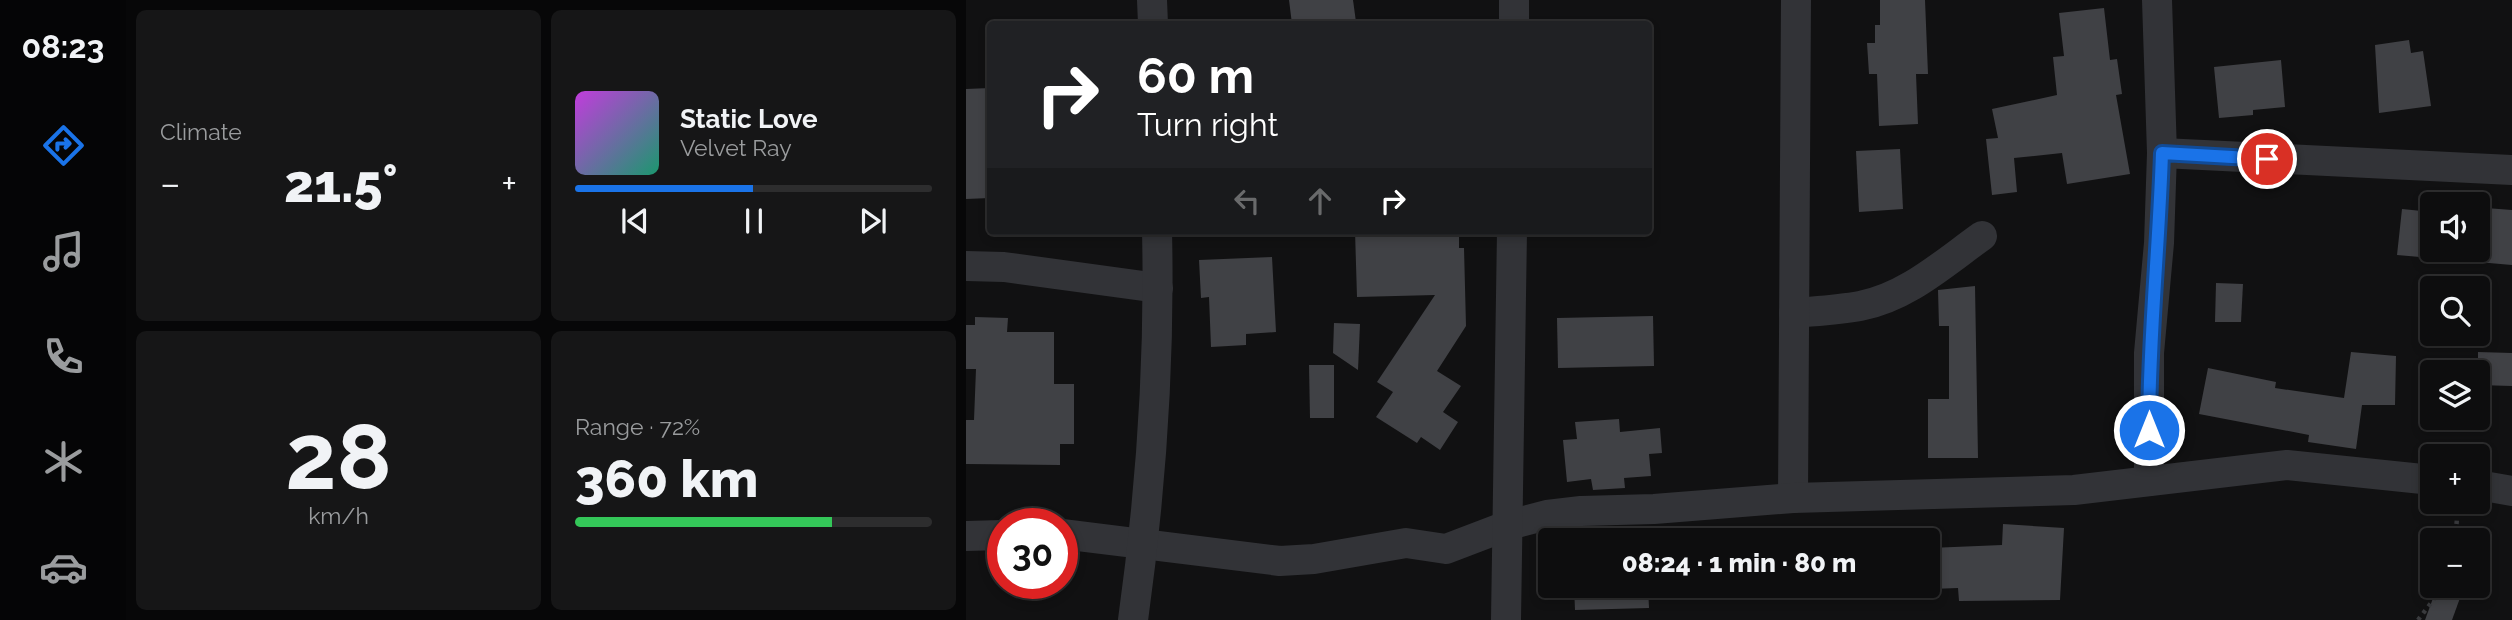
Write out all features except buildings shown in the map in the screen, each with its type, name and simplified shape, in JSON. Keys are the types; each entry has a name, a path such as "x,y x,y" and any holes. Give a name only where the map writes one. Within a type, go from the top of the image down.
{"street":[{"path":"1152,0 1153,21"},
{"path":"1514,0 1514,21"},
{"path":"1793,498 1796,0"},
{"path":"2149,481 2149,353 2159,243 2162,153 2157,0"},
{"path":"2162,153 2512,170"},
{"path":"1133,620 1144,542 1156,392 1157,235"},
{"path":"1506,620 1512,235"},
{"path":"1794,313 1860,306 1884,299 1910,288 1982,236"},
{"path":"966,266 1004,267 1158,288"},
{"path":"1078,536 1280,561 1314,559 1406,542 1446,548 1509,525 1547,515 1581,511 1654,509 1793,498 2074,491 2287,465 2420,479"},
{"path":"2490,487 2512,491"},
{"path":"966,536 987,535"}],"path":[{"path":"2418,620 2435,598"}],"route":[{"path":"2149,430 2149,353 2159,243 2162,153 2267,159"}]}
